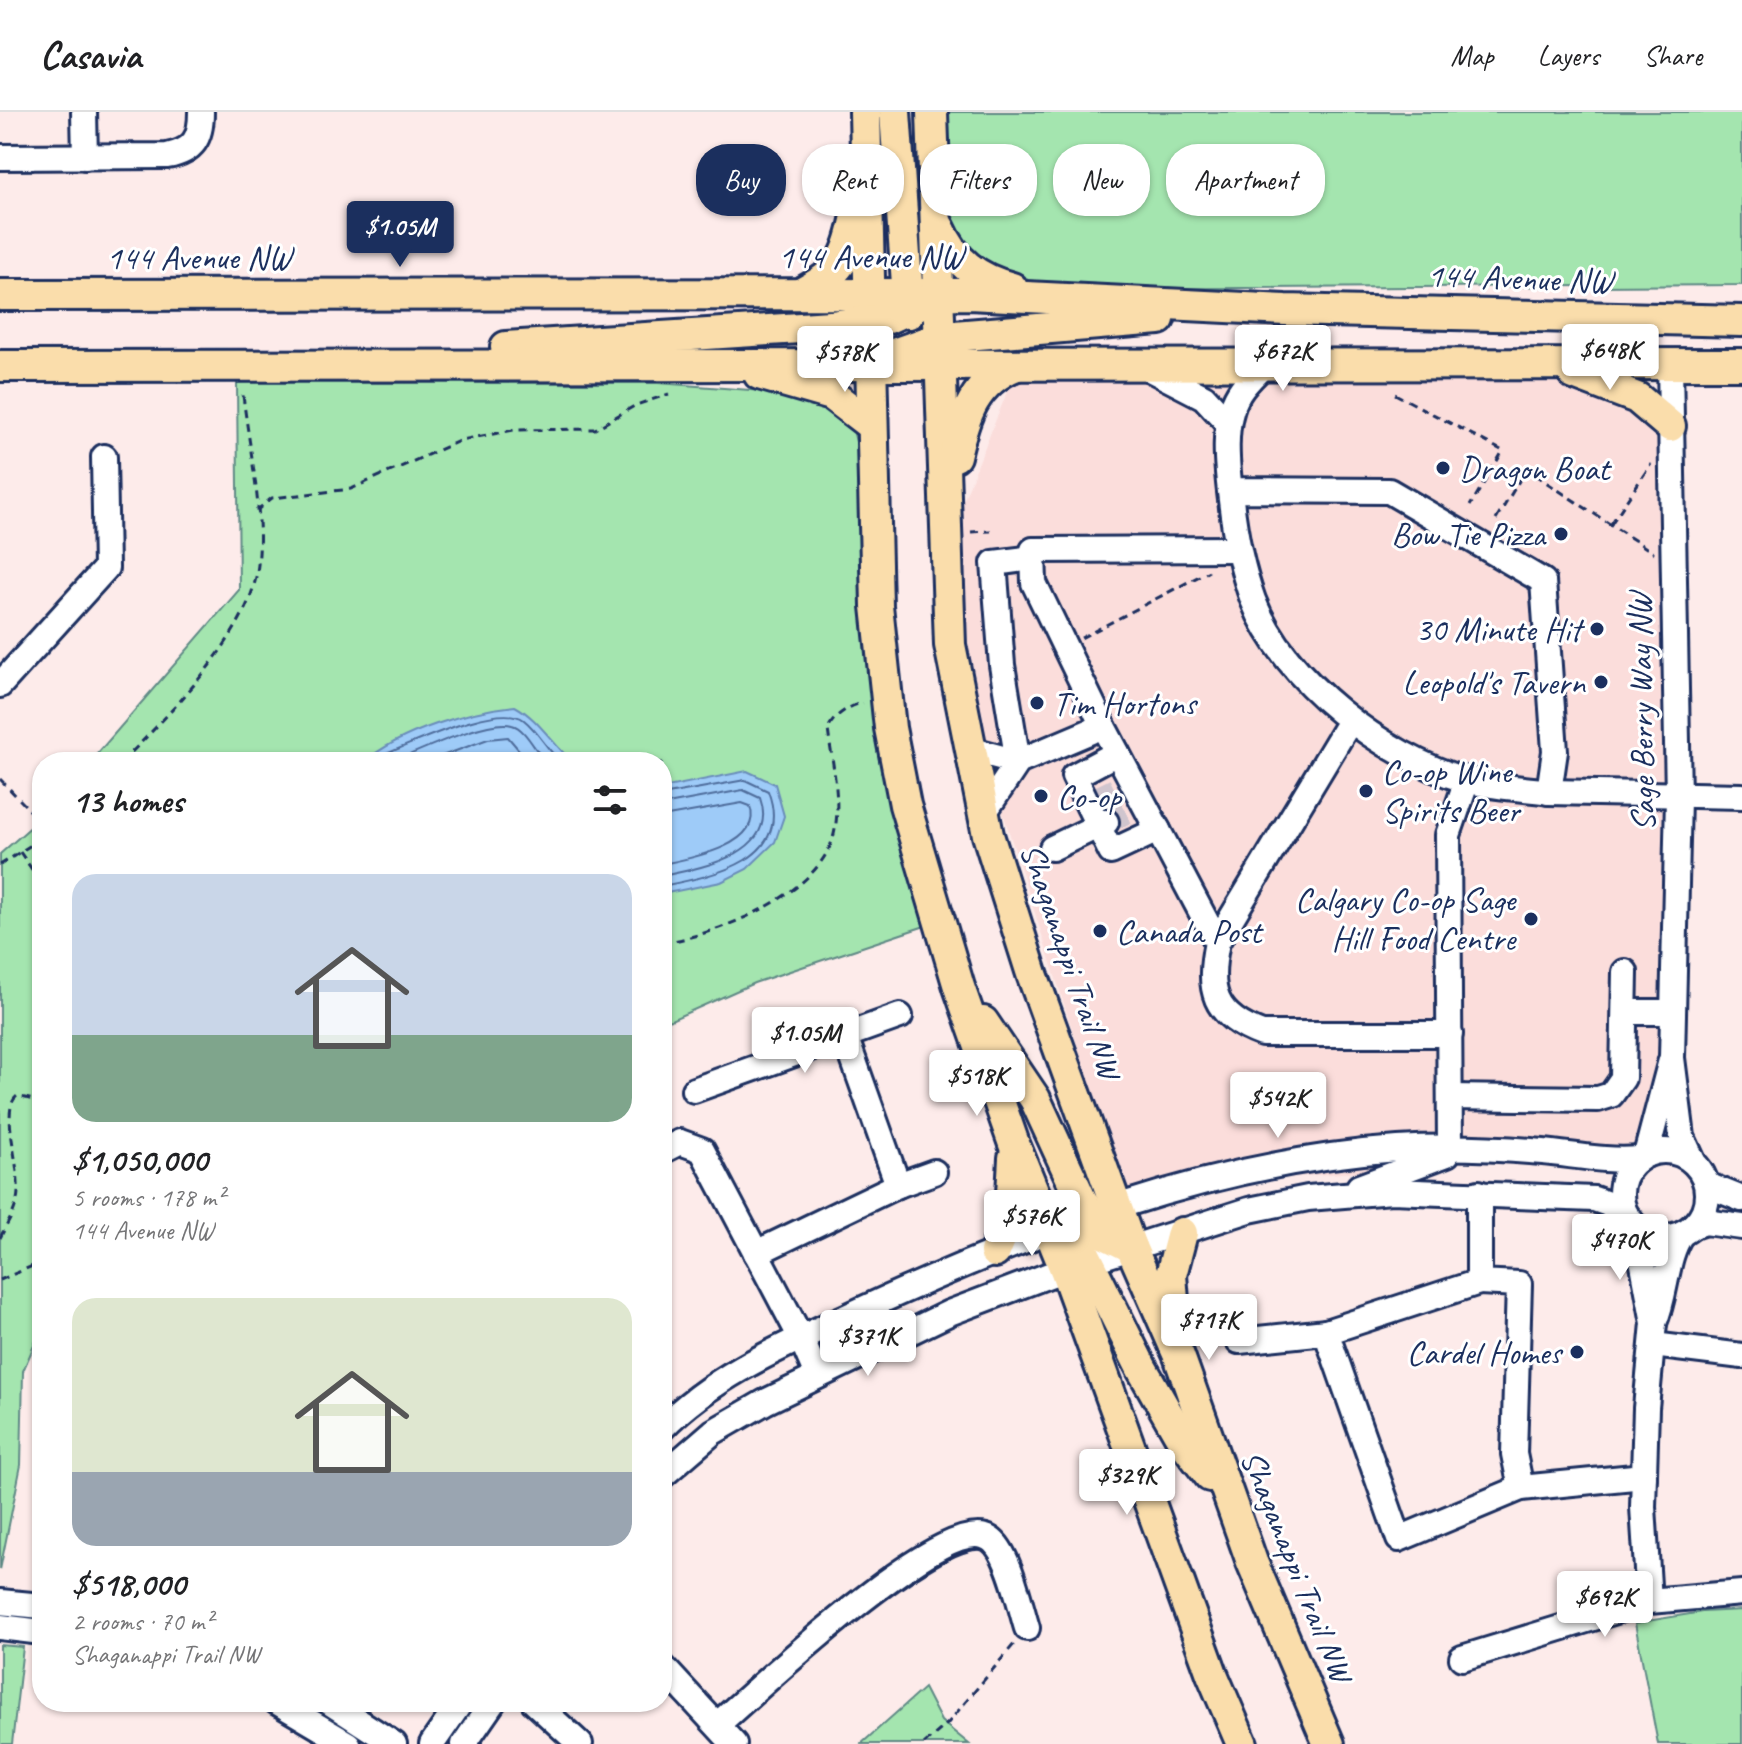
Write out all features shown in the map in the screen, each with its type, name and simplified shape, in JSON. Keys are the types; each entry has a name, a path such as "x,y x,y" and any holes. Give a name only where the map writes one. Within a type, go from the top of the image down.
{"main road":[{"path":"865,112 866,144"},
{"path":"895,112 907,302 936,348 1016,365 1742,364"},
{"name":"Shaganappi Trail NW","path":"932,112 939,294 936,348 956,525 950,645 984,813 1103,1210 1131,1247 1179,1356 1228,1500 1329,1744"},
{"path":"799,294 824,281 844,261 854,216"},
{"path":"867,216 877,606 887,698 905,805 959,987 1014,1144 1050,1228 1066,1233 1080,1244 1078,1265 1212,1674 1242,1744"},
{"path":"937,221 949,248 974,273 987,281 1041,295"},
{"name":"144 Avenue NW","path":"0,295 799,294 870,308 939,294 1041,295 1285,310 1742,321"},
{"path":"212,366 870,308"},
{"path":"0,366 726,366 872,363 936,348 1285,310"},
{"path":"956,525 952,469 967,411 995,376 1016,365"},
{"path":"726,366 832,395 871,425"},
{"path":"1549,366 1613,386 1637,398 1670,431"},
{"path":"959,987 1035,1099 1103,1210"},
{"path":"995,1252 1011,1212 1014,1144"},
{"path":"1179,1356 1171,1275 1182,1233"},
{"path":"1078,1265 1183,1441 1228,1500"}],"street":[{"path":"84,112 85,157"},
{"path":"0,157 180,154 198,138 201,112"},
{"name":"Sage Berry Way NW","path":"1670,364 1678,797 1672,1058 1682,1137 1693,1161"},
{"path":"1142,365 1204,397 1228,423"},
{"path":"1263,366 1238,394 1228,423 1230,490 1237,549 1254,604 1290,663 1350,721 1420,763 1467,780 1549,792 1742,796"},
{"path":"0,685 106,568 104,457"},
{"path":"1230,490 1389,491 1543,581 1555,751 1549,792"},
{"path":"1158,830 1111,852 1117,753 1034,583 1033,550 1237,549"},
{"path":"1018,762 1002,665 994,563 1033,558"},
{"path":"1350,721 1217,942 1210,974 1218,1004 1236,1025 1262,1034 1450,1034"},
{"path":"984,813 1018,762 1103,726"},
{"path":"969,749 1018,762"},
{"path":"1117,753 1074,776 1113,805 1158,830 1217,942"},
{"path":"1345,1194 1376,1178 1445,1158 1450,1149 1448,835 1467,780"},
{"path":"1052,848 1113,805"},
{"path":"1450,1097 1598,1099 1611,1095 1623,1078 1625,972"},
{"path":"1625,1012 1673,1012"},
{"path":"694,1090 900,1016"},
{"path":"845,1036 898,1185"},
{"name":"Sage Berry Way NW","path":"1642,1157 1672,1058"},
{"path":"672,1146 680,1142 702,1150 801,1338 817,1375"},
{"path":"672,1418 683,1407 737,1371 801,1338 995,1252 1050,1228 1103,1210 1228,1174 1327,1155 1450,1149 1540,1152 1618,1161 1670,1151 1693,1161 1707,1185 1742,1199"},
{"path":"1642,1157 1623,1180 1623,1207 1633,1223 1654,1334"},
{"path":"756,1253 898,1185 934,1172"},
{"path":"1649,1601 1644,1476 1646,1408 1654,1334 1665,1296 1674,1245 1702,1214 1707,1185"},
{"path":"1479,1193 1479,1282"},
{"path":"672,1467 713,1432 817,1375 949,1313 1078,1265 1249,1210 1345,1194 1479,1193 1594,1199 1608,1204 1633,1223 1659,1236 1705,1222 1742,1227"},
{"path":"1239,1341 1326,1332 1479,1282 1519,1284 1514,1454 1521,1488"},
{"path":"1326,1332 1399,1539 1521,1488 1644,1476"},
{"path":"1654,1334 1742,1356"},
{"path":"718,1724 871,1590 964,1536 987,1536 1001,1548 1027,1628"},
{"path":"1462,1658 1649,1601 1742,1593"},
{"path":"0,1602 32,1605"},
{"path":"0,1627 32,1631"},
{"path":"672,1676 734,1744"},
{"path":"294,1712 348,1744"},
{"path":"344,1712 394,1744"},
{"path":"432,1744 454,1712"},
{"path":"464,1744 486,1712"},
{"path":"545,1712 580,1744"}],"path":[{"path":"256,511 272,498 351,489 461,440 514,430 595,429 636,405 669,394"},
{"path":"1395,394 1503,451 1470,506"},
{"path":"131,752 183,695 244,614 257,575 256,511 243,395"},
{"path":"1611,524 1670,431"},
{"path":"1496,520 1526,469 1673,565"},
{"path":"956,525 991,531"},
{"path":"1066,646 1209,571"},
{"path":"672,941 699,937 753,913 788,892 813,870 830,845 836,818 828,729 831,722 854,705 887,698"},
{"path":"0,779 32,813"},
{"path":"0,865 32,844"},
{"path":"20,852 32,869"},
{"path":"5,1102 25,1095 32,1098"},
{"path":"0,1238 11,1219 18,1191 17,1168 3,1122"},
{"path":"0,1280 32,1266"},
{"path":"924,1744 948,1723 1027,1628"}],"shaded area":[{"path":"1142,365 1549,366 1670,426 1672,1058 1637,1147 1124,1192 973,719 957,516 1012,380"}],"green space":[{"path":"928,112 1742,112 1742,285 932,290 930,216 1037,216 1037,144 929,144"},
{"path":"237,382 658,383 790,393 821,401 852,426 861,462 863,608 872,701 897,829 925,926 754,983 672,1020 672,752 99,752 239,590"},
{"path":"32,826 32,1350 23,1371 21,1465 0,1570 0,854"},
{"path":"1742,1610 1742,1744 1658,1744 1635,1623 1702,1612"},
{"path":"0,1645 23,1647 12,1744 0,1744"},
{"path":"924,1688 941,1721 969,1744 861,1744"}],"water":[{"path":"515,706 524,711 562,752 378,752 416,732 477,712"},
{"path":"747,771 775,784 784,816 775,842 747,869 721,882 672,892 672,786"}],"tunnel":[{"path":"1095,800 1115,790"},
{"path":"1106,822 1126,812"}],"place":[{"name":"Dragon Boat","path":"1443,468"},
{"name":"Bow Tie Pizza","path":"1561,534"},
{"name":"30 Minute Hit","path":"1597,629"},
{"name":"Leopold's Tavern","path":"1601,682"},
{"name":"Tim Hortons","path":"1037,703"},
{"name":"Co-op Wine Spirits Beer","path":"1366,791"},
{"name":"Co-op","path":"1041,796"},
{"name":"Calgary Co-op Sage Hill Food Centre","path":"1531,919"},
{"name":"Canada Post","path":"1100,931"},
{"name":"Cardel Homes","path":"1577,1352"}]}
